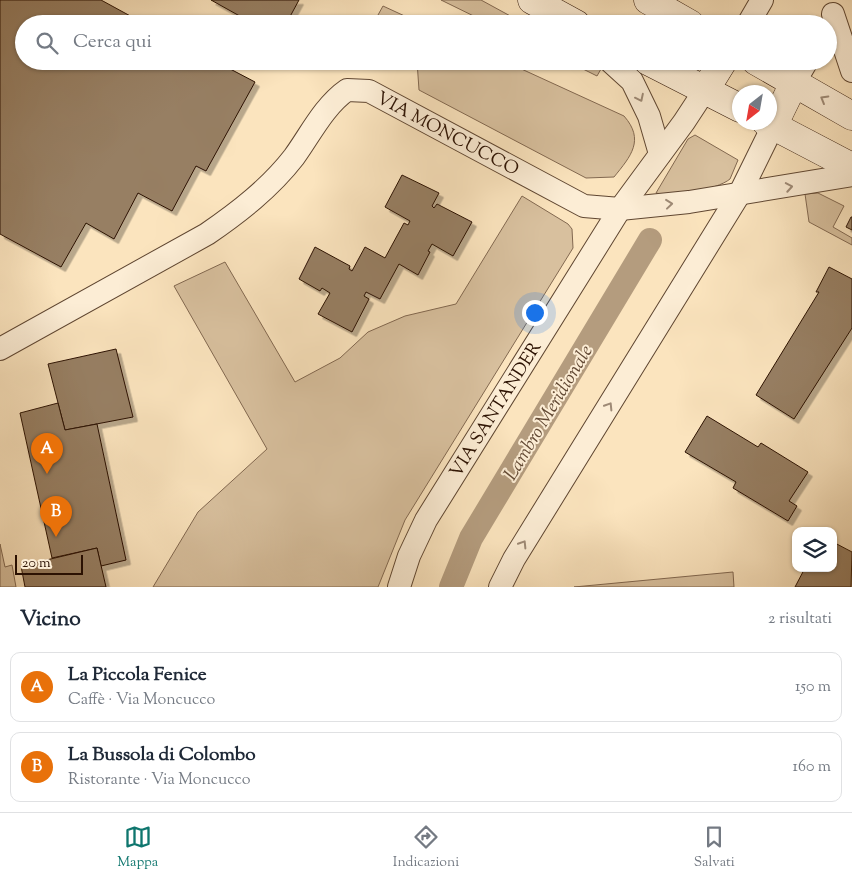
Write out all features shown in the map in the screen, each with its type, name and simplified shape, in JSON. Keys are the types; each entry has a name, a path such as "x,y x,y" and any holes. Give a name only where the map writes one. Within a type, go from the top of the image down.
{"main road":[{"path":"648,0 674,15"},
{"path":"665,70 732,104"},
{"path":"704,90 717,70"},
{"path":"777,112 800,72 852,116"},
{"path":"777,128 852,167"}],"street":[{"path":"753,15 762,0"},
{"path":"837,24 852,71"},
{"path":"620,70 632,81 649,116 660,154"},
{"name":"VIA MONCUCCO","path":"0,349 207,234 238,213 282,170 331,105 347,90 369,91 584,206 620,209 689,202 852,175"},
{"name":"VIA SANTANDER","path":"399,587 426,520 620,209 704,90"},
{"path":"500,587 514,559 740,193 767,130"}],"shaded area":[{"path":"441,0 481,0 508,15 472,15"},
{"path":"383,6 402,15 378,15"},
{"path":"418,70 524,70 624,116 634,133 633,148 626,162 614,177 586,178 419,90"},
{"path":"585,70 600,70 597,76"},
{"path":"695,135 738,160 730,179 724,183 694,192 656,193 688,139"},
{"path":"818,193 844,206 833,227 852,238 852,245 809,222 805,194"},
{"path":"522,196 568,224 572,229 573,248 405,520 378,587 153,587 198,512 267,449 174,286 225,262 295,382 340,358 368,332 405,316 456,304"},
{"path":"0,544 5,567 12,565 16,587 0,587"},
{"path":"733,572 734,587 574,587"}],"building":[{"path":"0,0 101,0 128,15 15,15 15,70 232,70 255,82 206,171 196,166 172,211 138,193 114,239 86,223 61,267 0,234"},
{"path":"211,0 299,0 291,15 238,15"},
{"path":"402,175 439,193 432,206 434,208 437,204 472,222 453,256 432,244 418,275 399,264 380,299 366,292 364,296 369,299 352,332 318,314 330,293 322,288 320,291 299,279 315,247 350,266 349,269 352,271 365,247 385,258 404,223 408,225 410,221 385,207"},
{"path":"852,217 852,230 846,227"},
{"path":"829,267 852,279 852,328 794,419 756,395 819,292 816,292"},
{"path":"116,349 133,417 65,430 48,364"},
{"path":"58,403 65,430 97,424 126,560 101,566 97,548 52,558 20,413"},
{"path":"707,416 758,447 761,443 808,472 789,501 797,506 788,521 733,488 736,482 685,452"},
{"path":"837,544 852,552 851,587 795,587 803,572 837,572"},
{"path":"97,548 106,587 25,587 21,566"}],"waterway":[{"name":"Lambro Meridionale","path":"451,587 471,538 650,240"}],"place":[{"name":"La Piccola Fenice","path":"47,474"},
{"name":"La Bussola di Colombo","path":"56,537"}]}
